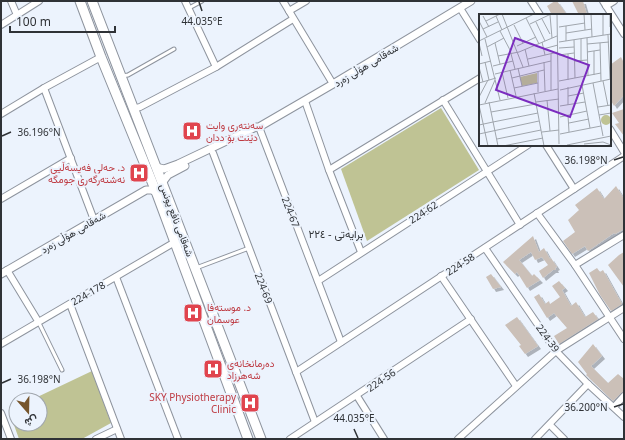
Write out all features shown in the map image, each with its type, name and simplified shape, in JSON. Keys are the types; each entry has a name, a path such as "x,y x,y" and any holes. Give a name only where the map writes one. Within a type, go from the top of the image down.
{"main road":[{"name":"شەقامی نافع یونس","path":"80,1 101,57 157,194 248,439"},
{"name":"شەقامی نافع یونس","path":"92,1 261,439"},
{"path":"230,391 240,384"}],"street":[{"path":"12,1 17,15"},
{"path":"1,25 40,1"},
{"path":"185,1 216,67"},
{"path":"283,1 333,84"},
{"path":"289,11 306,1"},
{"name":"شەقامی هۆڵی زەرد","path":"162,182 173,172 257,130 259,127 471,1"},
{"path":"531,1 539,14"},
{"path":"614,1 605,3 624,34"},
{"path":"462,5 479,38"},
{"path":"133,109 140,107 216,67 293,19"},
{"path":"1,114 44,88 101,57"},
{"path":"329,170 479,79"},
{"path":"44,88 94,220"},
{"path":"443,100 520,225"},
{"path":"305,101 329,170 361,252"},
{"name":"شەقامی هۆڵی زەرد","path":"156,167 164,169 178,164 256,127 259,127"},
{"name":"224-67","path":"259,127 341,342"},
{"path":"611,131 624,152"},
{"name":"224-62","path":"318,281 526,146"},
{"path":"547,146 574,189"},
{"name":"224-69","path":"213,153 315,422"},
{"name":"224-58","path":"296,372 624,156"},
{"path":"1,199 71,158"},
{"path":"146,190 150,184 150,177"},
{"path":"146,190 152,190 157,194"},
{"name":"شەقامی هۆڵی زەرد","path":"4,272 146,190"},
{"path":"537,213 575,265 624,339"},
{"path":"575,265 624,235"},
{"name":"224-178","path":"1,344 175,242"},
{"name":"224-39","path":"485,248 556,351 588,384 624,417"},
{"path":"4,272 38,322"},
{"path":"441,276 516,386"},
{"path":"116,277 178,439"},
{"path":"70,304 121,439"},
{"path":"458,439 556,351 624,308"},
{"name":"224-56","path":"290,439 471,319"},
{"path":"535,439 588,384"},
{"path":"357,396 384,439"},
{"path":"614,407 624,396"},
{"path":"1,413 11,439"},
{"path":"550,425 564,439"},
{"path":"96,439 117,429"}],"lane":[{"path":"188,8 202,1"},
{"path":"121,76 128,75 174,49"},
{"path":"195,268 249,248"},
{"path":"38,322 62,370"}],"green space":[{"path":"441,108 479,170 367,241 341,169"},
{"path":"92,371 111,423 82,439 19,439 16,432 48,432 48,392"}],"building":[{"path":"557,1 566,14 551,14 547,6"},
{"path":"572,1 583,1 587,14 578,14"},
{"path":"621,57 624,63 624,95 614,106 611,101 611,64"},
{"path":"624,109 624,136 615,124 619,123 612,113"},
{"path":"616,186 624,199 624,229 615,234 614,233 588,251 585,246 572,254 563,241 575,232 568,220 579,210 575,205 597,188 604,199"},
{"path":"533,236 539,252 544,248 550,259 551,258 557,267 555,268 556,270 553,270 543,278 539,271 548,265 542,257 535,260 531,252 519,260 532,276 534,274 540,280 527,288 517,272 515,274 503,262"},
{"path":"624,252 624,287 608,265"},
{"path":"597,268 600,272 603,270 622,304 611,311 600,295 589,273"},
{"path":"491,274 501,287 493,289 486,277"},
{"path":"559,281 565,288 562,290 571,306 576,302 585,317 593,312 598,319 559,344 554,336 567,328 554,313 547,318 534,297 539,294 545,304 549,301 550,304 560,297 552,286"},
{"path":"517,317 538,346 525,354 519,346 521,345 505,325"},
{"path":"593,344 602,356 591,366 608,383 618,374 624,379 624,392 613,401 586,375 587,374 578,362"}],"place":[{"name":"سەنتەری وایت دێنت بۆ ددان","path":"192,131"},
{"name":"د. حەلی فەیسەڵیی نەشتەرگەری جومگە","path":"139,173"},
{"name":"د. موستەفا عوسمان","path":"193,313"},
{"name":"دەرمانخانەی شەهرزاد","path":"213,369"},
{"name":"SKY Physiotherapy Clinic","path":"250,403"}],"district":[{"name":"برایەتی - ٢٢٤","path":"336,234"}]}
